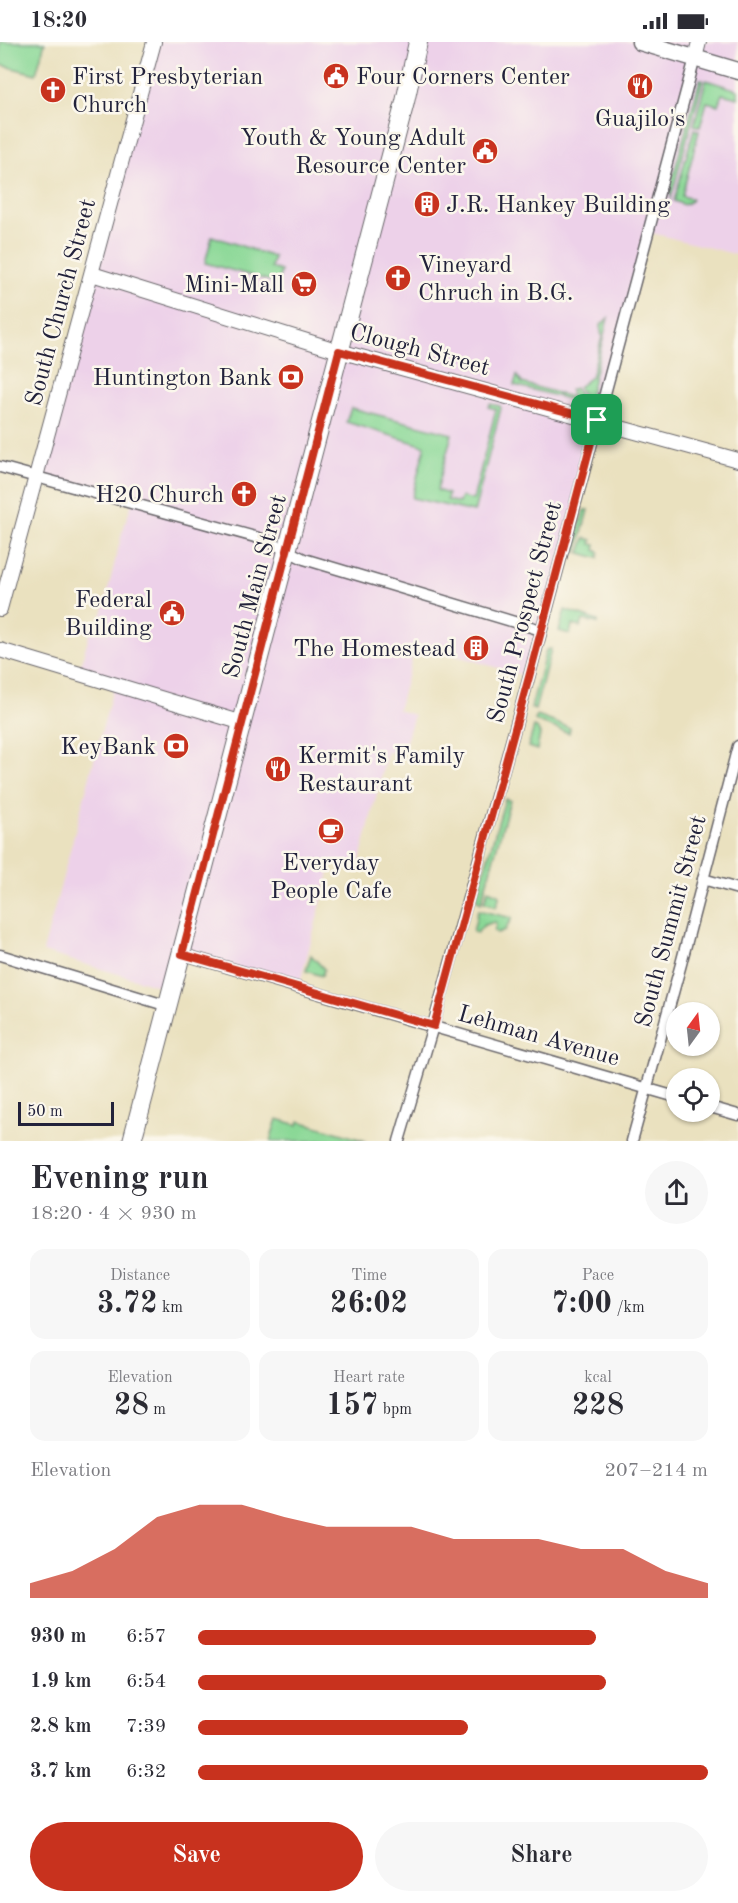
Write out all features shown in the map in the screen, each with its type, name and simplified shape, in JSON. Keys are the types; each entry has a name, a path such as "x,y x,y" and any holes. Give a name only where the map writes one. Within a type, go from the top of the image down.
{"main road":[{"name":"South Main Street","path":"132,1141 405,102 418,42"},
{"path":"640,42 697,50 738,71"}],"street":[{"name":"South Church Street","path":"0,609 154,42"},
{"name":"South Prospect Street","path":"399,1141 434,1026 697,50"},
{"name":"Clough Street","path":"92,274 339,351 738,460"},
{"path":"0,467 266,540 304,560 541,630"},
{"path":"0,650 243,723"},
{"name":"South Summit Street","path":"632,1141 738,746"},
{"path":"703,879 738,889"},
{"name":"Lehman Avenue","path":"182,954 666,1094"},
{"path":"0,956 168,1006"},
{"path":"720,1110 738,1115"}],"shaded area":[{"path":"154,42 738,42 738,255 648,232 529,677 416,644 398,710 414,715 404,748 387,753 358,868 332,861 299,987 182,954 173,990 43,952 114,685 78,673 91,629 102,614 122,533 132,503 35,477"}],"green space":[{"path":"0,42 45,42 36,74 0,65"},
{"path":"700,79 703,80 671,198 669,190"},
{"path":"706,80 738,90 738,98 722,94 718,105 707,102 700,127 694,125"},
{"path":"694,129 699,131 682,196 692,199 684,205 674,201"},
{"path":"212,236 274,257 271,268 281,271 278,283 205,263"},
{"path":"608,318 589,398 586,402 578,387 591,377 602,337 600,326"},
{"path":"517,375 522,383 571,397 570,390 575,388 583,403 514,385"},
{"path":"490,404 501,408 474,512 412,498 425,446 346,422 351,408 452,434 437,490 448,494 447,500 459,503 461,497 473,500 496,409 488,407"},
{"path":"584,510 588,510 577,552 573,548"},
{"path":"585,538 592,540 591,544 596,545 595,550 599,552 598,558 580,553"},
{"path":"565,610 598,621 598,623 583,620 581,627 572,625 570,634 559,631"},
{"path":"551,649 535,710 531,708 546,650"},
{"path":"537,716 570,728 569,733 538,722 535,720"},
{"path":"534,727 540,734 537,750 528,747"},
{"path":"505,799 510,800 481,903 476,899"},
{"path":"488,890 500,895 496,907 484,902"},
{"path":"478,910 512,918 505,930 497,933 494,931 495,922 484,925 477,933 473,932"},
{"path":"311,955 324,969 322,976 306,971"},
{"path":"277,1119 298,1125 299,1121 366,1141 270,1141"}],"place":[{"name":"Four Corners Center","path":"336,76"},
{"name":"Guajilo's","path":"640,86"},
{"name":"First Presbyterian Church","path":"53,90"},
{"name":"Youth & Young Adult Resource Center","path":"485,151"},
{"name":"J.R. Hankey Building","path":"427,204"},
{"name":"Vineyard Chruch in B.G.","path":"398,278"},
{"name":"Mini-Mall","path":"304,284"},
{"name":"Huntington Bank","path":"291,377"},
{"name":"H20 Church","path":"244,494"},
{"name":"Federal Building","path":"172,613"},
{"name":"The Homestead","path":"476,648"},
{"name":"KeyBank","path":"176,746"},
{"name":"Kermit's Family Restaurant","path":"278,769"},
{"name":"Everyday People Cafe","path":"331,831"}],"route":[{"path":"339,351 597,420 434,1026 182,954 339,351"}]}
